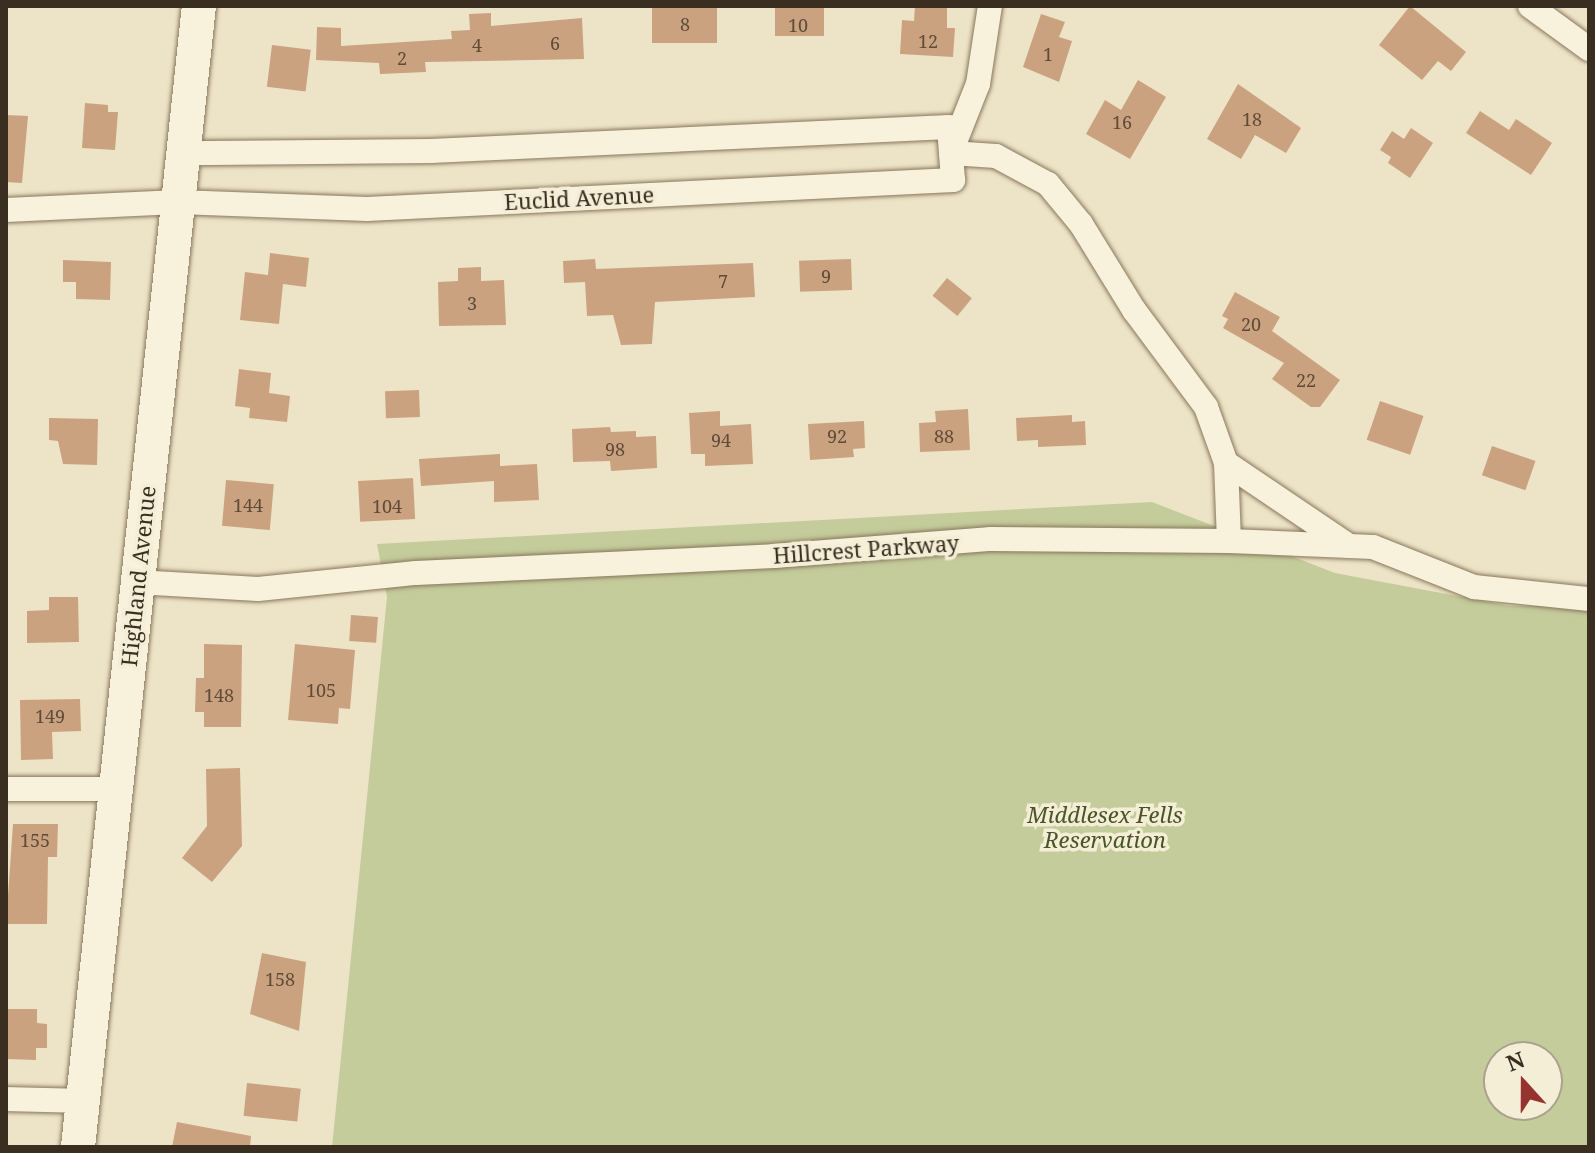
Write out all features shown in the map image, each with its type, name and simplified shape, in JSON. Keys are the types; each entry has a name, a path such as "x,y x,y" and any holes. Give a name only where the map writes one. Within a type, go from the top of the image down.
{"main road":[{"name":"Highland Avenue","path":"78,1147 199,6"}],"street":[{"path":"951,153 978,84 990,6"},
{"path":"1530,6 1589,49"},
{"path":"182,153 431,151 949,127 951,153"},
{"path":"951,153 996,156 1048,184 1206,407 1226,463 1229,541"},
{"name":"Euclid Avenue","path":"178,202 367,209 953,180 951,153"},
{"path":"6,210 178,202"},
{"path":"1226,463 1349,546"},
{"name":"Hillcrest Parkway","path":"136,582 258,589 416,573 774,556 991,539 1229,541 1373,547 1474,587 1589,599"},
{"path":"6,789 118,789"},
{"path":"6,1099 84,1101"}],"green space":[{"name":"Middlesex Fells Reservation","path":"1152,502 1335,573 1510,606 1589,606 1589,1147 332,1147 387,597 377,544"}],"building":[{"path":"652,6 717,6 717,43 652,43"},
{"path":"775,6 824,6 824,36 775,36"},
{"path":"915,6 947,6 947,28 955,28 953,57 900,54 902,20 914,21"},
{"path":"1410,6 1466,52 1451,71 1438,61 1422,80 1379,45"},
{"path":"491,13 491,26 582,18 584,59 425,62 426,72 380,74 379,63 316,60 317,27 341,28 341,46 452,39 451,31 470,30 469,14"},
{"path":"1041,14 1065,22 1059,37 1072,41 1059,82 1023,67"},
{"path":"272,45 311,50 306,91 267,87"},
{"path":"1138,80 1166,97 1130,159 1086,134 1105,100 1121,110"},
{"path":"1238,84 1301,128 1286,153 1255,135 1241,159 1207,139"},
{"path":"85,103 108,105 108,112 118,112 115,150 82,148"},
{"path":"1480,111 1509,130 1516,119 1552,143 1531,175 1466,133"},
{"path":"6,115 28,116 22,183 6,182"},
{"path":"1411,128 1433,143 1410,178 1388,163 1391,157 1380,150 1392,131 1404,139"},
{"path":"270,253 309,258 306,287 283,284 279,324 240,320 245,272 268,275"},
{"path":"595,259 596,269 753,263 755,297 655,302 652,344 621,345 613,315 587,316 585,282 564,283 563,261"},
{"path":"851,259 852,290 800,292 799,261"},
{"path":"63,260 111,262 110,300 76,299 76,282 63,282"},
{"path":"481,267 481,281 504,280 506,325 439,326 438,282 458,281 458,268"},
{"path":"947,278 972,298 957,316 933,296"},
{"path":"1235,292 1280,317 1272,331 1340,380 1320,407 1311,407 1272,379 1284,363 1223,328 1228,319 1222,316"},
{"path":"239,369 271,373 269,393 290,396 287,422 249,418 250,408 235,406"},
{"path":"419,390 420,417 386,418 385,391"},
{"path":"1380,401 1423,416 1410,455 1367,440"},
{"path":"968,409 970,450 920,452 919,423 936,422 935,411"},
{"path":"720,411 720,426 751,424 753,464 705,466 705,454 691,454 689,413"},
{"path":"1072,415 1072,422 1085,421 1086,445 1038,447 1038,440 1017,441 1016,418"},
{"path":"49,418 98,419 97,465 63,464 58,441 49,440"},
{"path":"864,421 865,448 853,449 854,457 810,460 808,424"},
{"path":"610,427 611,432 636,431 636,437 656,436 657,468 611,471 610,461 573,462 572,429"},
{"path":"1492,446 1535,461 1525,490 1482,475"},
{"path":"500,454 500,466 537,464 539,500 494,502 494,481 421,486 419,459"},
{"path":"413,478 415,519 360,522 358,481"},
{"path":"226,480 274,484 270,530 222,526"},
{"path":"49,597 78,597 79,642 27,643 27,611 49,610"},
{"path":"351,615 378,617 376,643 349,641"},
{"path":"204,644 242,645 241,727 204,727 204,712 195,712 196,678 204,678"},
{"path":"295,644 355,650 350,709 339,708 338,724 288,720"},
{"path":"80,699 81,731 52,732 53,759 21,760 20,700"},
{"path":"240,768 242,846 212,882 182,858 207,826 206,769"},
{"path":"13,824 58,824 57,857 48,857 47,924 6,924"},
{"path":"262,953 306,962 299,1031 250,1014"},
{"path":"6,1009 37,1009 37,1023 47,1024 47,1048 36,1048 36,1060 6,1059"},
{"path":"247,1083 301,1089 297,1121 244,1116"},
{"path":"177,1122 251,1136 250,1147 172,1147"}]}
